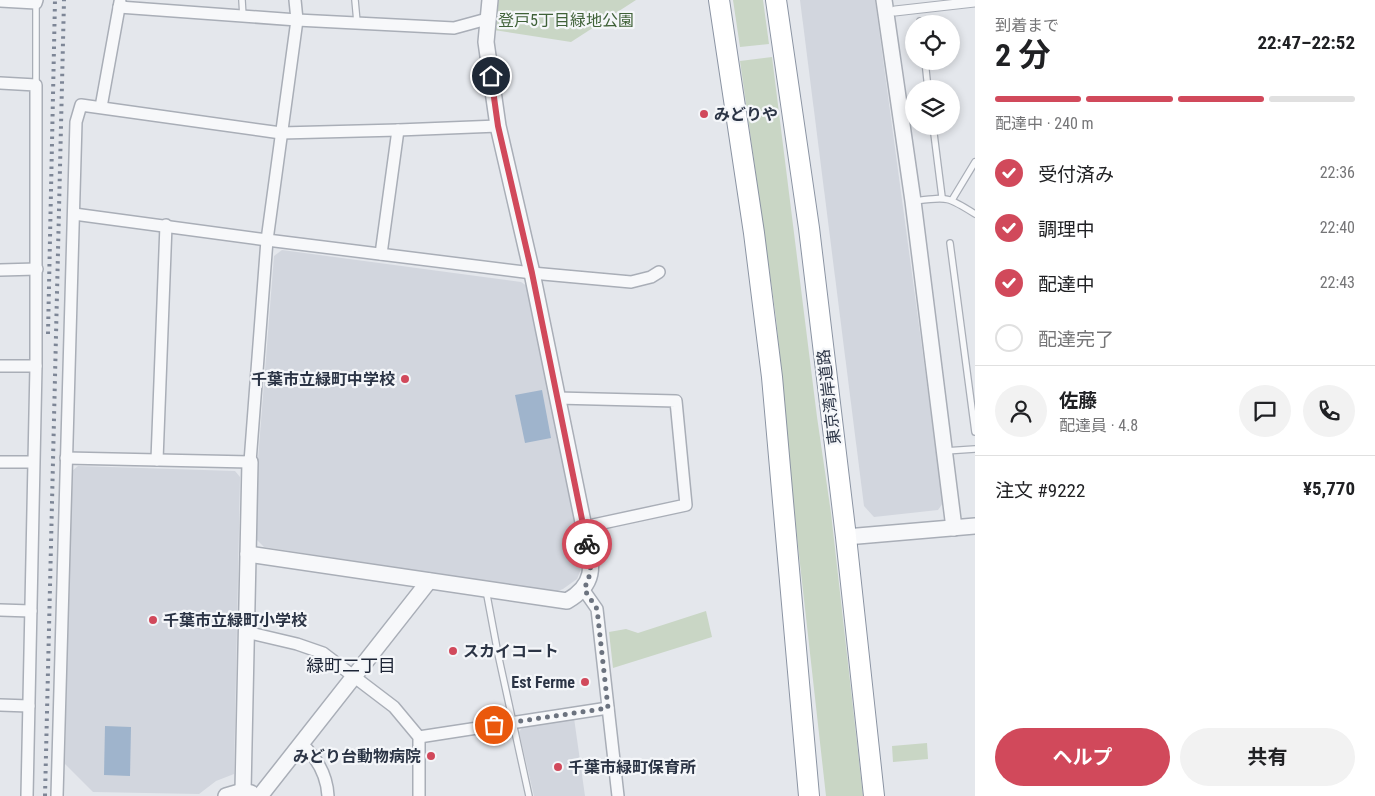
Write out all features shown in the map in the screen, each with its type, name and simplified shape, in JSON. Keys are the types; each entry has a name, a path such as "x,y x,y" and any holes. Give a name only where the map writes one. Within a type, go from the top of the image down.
{"highway":[{"path":"719,0 754,233 772,378 809,796"},
{"name":"東京湾岸道路","path":"776,0 809,228 846,537 874,796"}],"street":[{"path":"253,794 246,632 250,462 267,240 297,20 295,0"},
{"path":"248,554 567,602 584,589 589,578 592,566 532,273 498,126 486,42 490,0"},
{"path":"0,1 36,1"},
{"path":"954,528 890,5 975,2"},
{"path":"101,107 120,4 297,20 454,28 487,19"},
{"path":"0,84 36,85 36,366 27,796"},
{"path":"57,796 76,122 81,105 281,133 498,126"},
{"path":"381,254 398,130"},
{"path":"74,214 532,273 631,282 651,277 659,272"},
{"path":"157,460 166,226"},
{"path":"0,270 36,270"},
{"path":"0,366 36,366"},
{"path":"557,398 676,401 686,505 584,527"},
{"path":"66,458 250,462"},
{"path":"0,462 33,462"},
{"path":"846,537 975,526"},
{"path":"226,796 253,794 302,744 429,581"},
{"path":"584,589 597,609 618,796"},
{"path":"0,610 31,611"},
{"path":"246,632 297,644 323,653 394,707 419,737 419,796"},
{"path":"0,705 29,706"},
{"path":"419,737 608,708"},
{"path":"302,744 321,767 326,780 328,796"}],"lane":[{"path":"242,0 243,16"},
{"path":"355,0 357,22"},
{"path":"36,1 36,85"},
{"path":"934,135 942,197"},
{"path":"952,200 975,162"},
{"path":"913,201 942,197 952,200 975,214"},
{"path":"950,243 975,432"},
{"path":"944,451 975,449"},
{"path":"486,590 512,722 529,796"}],"shaded area":[{"path":"800,0 875,0 943,503 938,510 874,517 864,506"},
{"name":"千葉市立緑町中学校","path":"282,250 521,282 527,286 583,564 577,579 555,592 264,547 256,539 257,472 274,256"},
{"name":"千葉市立緑町小学校","path":"78,466 235,471 240,477 234,774 216,781 199,794 93,792 65,764 71,472"},
{"path":"574,718 585,796 534,796 519,732 524,725"}],"green space":[{"name":"登戸5丁目緑地公園","path":"497,0 636,0 571,42 494,30"},
{"path":"733,0 763,0 769,44 740,47"},
{"path":"772,57 817,417 831,513 863,796 826,796 797,537 776,318 740,61"},
{"path":"706,611 712,637 613,668 609,632 626,629 638,633"},
{"path":"927,743 928,759 893,762 892,746"}],"water":[{"path":"542,390 551,438 525,443 515,395"},
{"path":"105,726 131,727 130,776 104,775"}],"railway":[{"path":"48,334 55,0"},
{"path":"45,796 64,0"}],"way so far":[{"path":"494,725 608,708 597,609 584,589 592,566 587,544"}],"place":[{"name":"みどりや","path":"704,114"},
{"name":"千葉市立緑町中学校","path":"405,379"},
{"name":"千葉市立緑町小学校","path":"153,620"},
{"name":"スカイコート","path":"453,651"},
{"name":"Est Ferme","path":"585,682"},
{"name":"みどり台動物病院","path":"431,756"},
{"name":"千葉市緑町保育所","path":"558,767"}],"district":[{"name":"緑町二丁目","path":"351,665"}],"route":[{"path":"491,76 498,126 532,273 587,544"}]}
